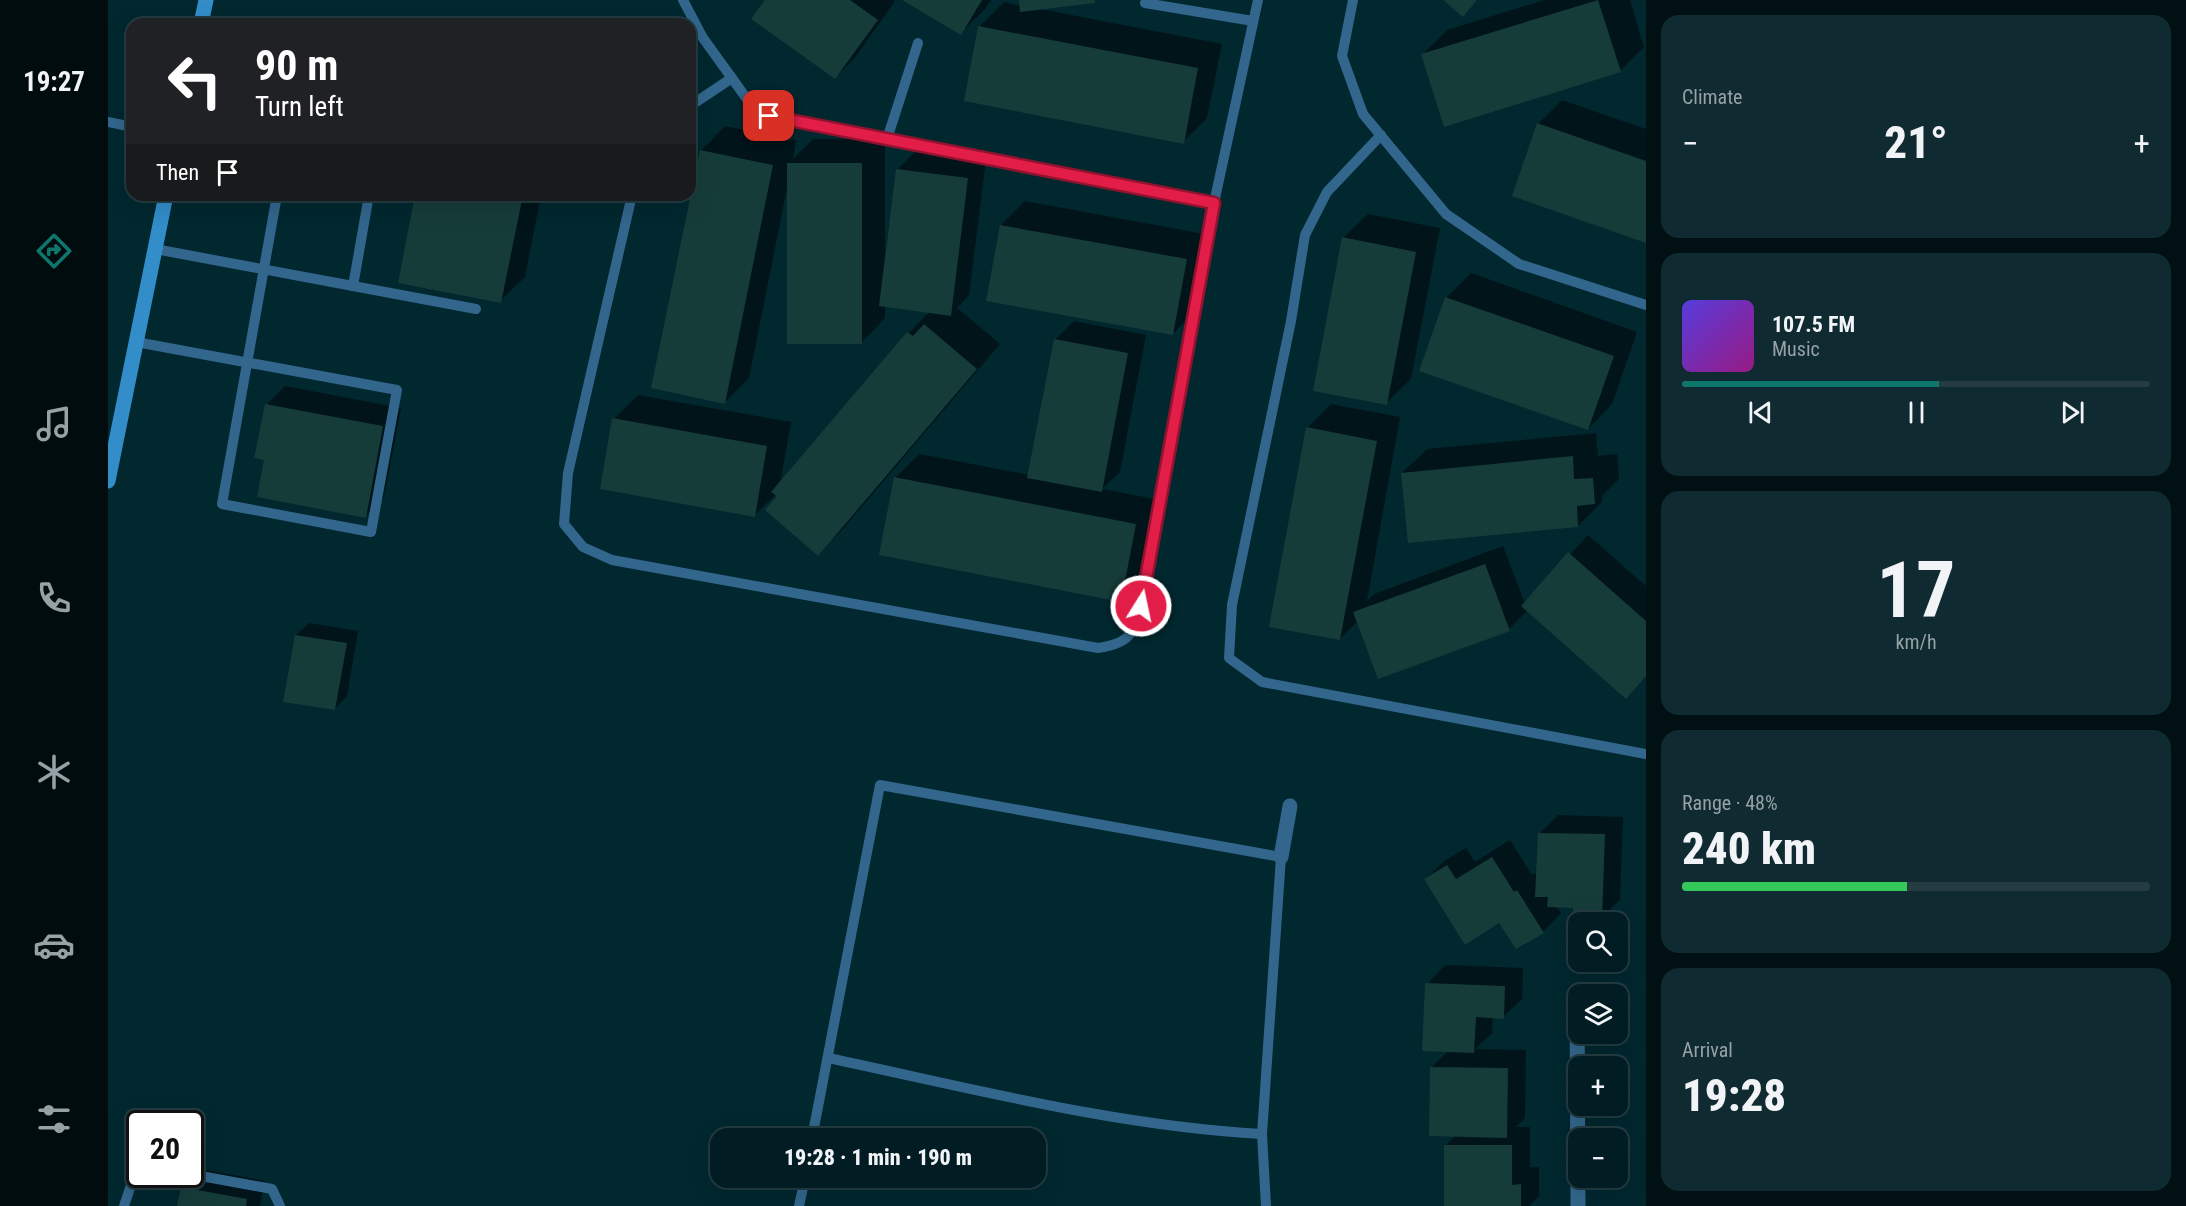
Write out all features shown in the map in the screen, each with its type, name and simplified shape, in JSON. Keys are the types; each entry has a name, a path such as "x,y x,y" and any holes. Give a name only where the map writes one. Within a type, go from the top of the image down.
{"main road":[{"path":"202,18 206,0"},
{"path":"108,481 165,201"}],"street":[{"path":"1281,857 1290,806"},
{"path":"1577,1044 1578,1206"}],"lane":[{"path":"683,0 692,18"},
{"path":"631,201 568,473 564,524 583,547 612,560 1098,648 1118,645 1133,633 1141,606 1214,203 1258,0"},
{"path":"1353,0 1342,56 1363,114 1446,214 1519,264 1646,305"},
{"path":"1145,3 1253,21"},
{"path":"696,25 752,106 769,116 1214,203"},
{"path":"887,139 918,43"},
{"path":"696,102 732,78"},
{"path":"108,122 126,126"},
{"path":"1381,135 1328,192 1305,235 1291,321 1232,605 1229,658 1262,682 1646,754"},
{"path":"136,342 247,363 397,390 371,532 222,504 247,363 264,269 277,201"},
{"path":"353,286 368,201"},
{"path":"155,249 476,309"},
{"path":"814,1128 880,785 1281,857 1262,1134 1266,1206"},
{"path":"828,1058 1063,1108 1226,1132 1262,1134"},
{"path":"204,1177 272,1189 280,1206"},
{"path":"124,1206 130,1188"},
{"path":"799,1206 803,1188"}],"building":[{"path":"765,0 850,0 878,20 835,79 751,19"},
{"path":"902,0 982,0 961,35"},
{"path":"1019,0 1095,0 1095,3 1020,12"},
{"path":"1443,0 1477,0 1463,17"},
{"path":"1598,0 1621,72 1444,127 1421,54"},
{"path":"978,26 1198,68 1184,144 964,101"},
{"path":"1537,123 1646,161 1646,243 1512,196"},
{"path":"700,150 773,165 725,404 651,388 690,201 696,201 696,169"},
{"path":"787,163 862,163 862,344 787,344"},
{"path":"896,169 968,178 951,316 879,306"},
{"path":"414,201 522,201 501,303 398,283"},
{"path":"1000,225 1187,259 1173,335 986,301"},
{"path":"1342,237 1416,252 1387,405 1313,391"},
{"path":"1445,297 1614,356 1588,430 1419,371"},
{"path":"924,324 977,369 818,556 765,510 777,496 771,492 907,332 913,336"},
{"path":"1054,339 1128,353 1102,492 1027,478"},
{"path":"265,404 383,426 366,518 257,497 264,460 254,458"},
{"path":"612,418 767,446 755,517 600,489"},
{"path":"1306,427 1377,441 1340,640 1269,627"},
{"path":"1573,456 1574,479 1593,478 1595,504 1577,506 1578,527 1408,543 1401,473"},
{"path":"894,477 1136,524 1121,602 879,555"},
{"path":"1568,552 1646,621 1646,676 1626,699 1521,606"},
{"path":"1485,564 1510,631 1378,679 1353,612"},
{"path":"295,635 347,643 335,710 283,702"},
{"path":"1538,833 1605,834 1602,912 1573,912 1573,908 1547,907 1548,897 1535,897"},
{"path":"1492,857 1514,892 1517,890 1544,933 1516,949 1499,923 1465,945 1424,879 1447,865 1456,879"},
{"path":"1425,983 1505,986 1504,1019 1476,1017 1474,1053 1422,1051"},
{"path":"1430,1067 1508,1068 1507,1138 1429,1136"},
{"path":"1444,1145 1512,1145 1512,1185 1521,1184 1521,1206 1444,1206"},
{"path":"181,1188 247,1199 246,1206 177,1206"}],"route":[{"path":"769,116 1214,203 1141,606"}]}
